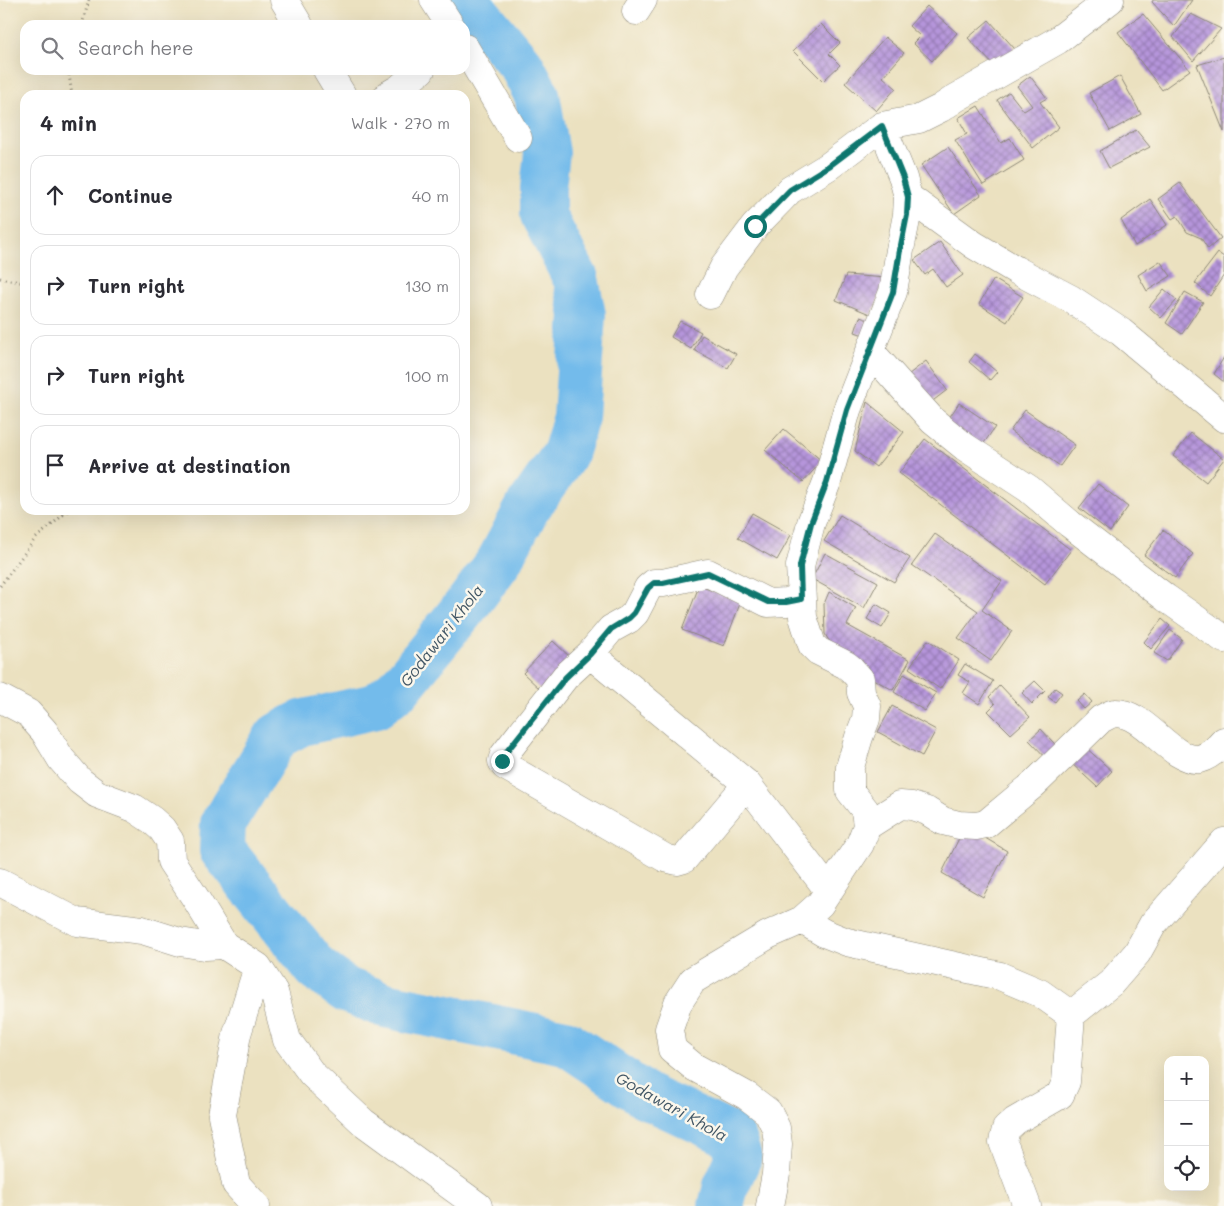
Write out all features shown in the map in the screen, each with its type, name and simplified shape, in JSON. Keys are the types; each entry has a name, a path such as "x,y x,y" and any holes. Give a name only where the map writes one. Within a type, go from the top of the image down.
{"street":[{"path":"284,0 296,20"},
{"path":"434,0 447,20"},
{"path":"710,294 724,266 755,226 790,190 829,166 882,126 919,119 941,108 1058,40 1110,0"},
{"path":"470,56 518,138"},
{"path":"330,75 339,90"},
{"path":"397,90 415,75"},
{"path":"770,1206 776,1174 778,1144 776,1128 768,1112 747,1096 694,1067 672,1049 669,1030 678,1003 693,980 768,935 802,920 820,904 860,844 867,826 865,810 850,791 850,767 866,719 868,706 861,693 860,679 851,669 818,651 812,645 803,617 800,566 811,523 827,482 847,410 893,292 907,215 908,197 903,178 882,126"},
{"path":"908,197 974,245 1071,299 1121,332 1224,418"},
{"path":"870,350 933,421 965,447 1029,490 1166,598 1224,639"},
{"path":"747,784 684,859 676,861 665,858 505,766 502,761 504,755 565,678 590,654 611,629 634,613 648,588 654,583 663,583 708,573 768,602 786,602 801,599"},
{"path":"590,654 747,784 829,891"},
{"path":"0,698 28,714 44,731 61,759 80,782 97,794 134,808 162,829 170,841 170,861 224,945 258,967 274,992 287,1040 312,1074 363,1122 478,1206"},
{"path":"867,826 900,805 912,806 926,811 943,821 959,825 976,826 986,824 1034,784 1101,719 1113,713 1125,714 1136,720 1186,757 1199,759 1215,751 1224,741"},
{"path":"1026,1206 1003,1142 1006,1129 1015,1121 1060,1095 1066,1082 1071,1015 1112,983 1137,953 1153,924 1224,842"},
{"path":"0,882 77,922 142,930 180,942 205,946 224,945"},
{"path":"802,920 824,934 847,942 1000,976 1040,993 1071,1015"},
{"path":"256,1206 236,1184 222,1115 237,1034 258,967"}],"path":[{"path":"83,20 89,0"},
{"path":"69,75 71,90"},
{"path":"0,278 20,282"},
{"path":"0,586 35,539 63,515"}],"building":[{"path":"1153,0 1192,0 1174,26 1152,2"},
{"path":"927,6 957,33 932,61 913,43 920,36 909,26"},
{"path":"1143,14 1190,70 1162,90 1118,32"},
{"path":"1191,14 1221,29 1193,61 1173,37"},
{"path":"989,20 1015,49 995,67 968,38"},
{"path":"821,24 840,43 829,54 840,65 823,81 793,51"},
{"path":"885,37 904,53 883,77 896,88 876,111 845,83"},
{"path":"1224,57 1224,132 1197,65"},
{"path":"1030,76 1047,98 1040,102 1059,127 1033,148 997,100 1009,92 1024,111 1032,106 1017,86"},
{"path":"1120,76 1141,114 1110,131 1089,93"},
{"path":"978,106 1001,143 1010,138 1024,160 983,185 955,140 967,134 958,118"},
{"path":"1136,130 1150,147 1109,168 1100,151"},
{"path":"948,147 981,195 954,214 921,165"},
{"path":"1180,183 1221,238 1208,249 1201,238 1187,232 1177,216 1172,219 1158,199"},
{"path":"1150,199 1167,225 1135,246 1121,220"},
{"path":"940,242 963,275 946,287 933,269 925,275 914,260"},
{"path":"1218,253 1224,257 1224,275 1210,296 1195,283"},
{"path":"1160,261 1171,276 1147,291 1138,275"},
{"path":"846,275 887,278 872,315 836,300"},
{"path":"994,279 1023,297 1007,322 979,304"},
{"path":"1164,289 1177,300 1161,318 1149,307"},
{"path":"1185,292 1203,302 1182,334 1166,323"},
{"path":"860,317 874,322 869,337 855,332"},
{"path":"680,321 701,332 691,349 671,337"},
{"path":"702,335 736,354 728,368 694,350"},
{"path":"975,354 997,372 990,380 969,362"},
{"path":"1224,357 1224,382 1214,374"},
{"path":"926,361 947,390 925,407 904,378"},
{"path":"867,402 904,432 876,467 855,451"},
{"path":"959,403 995,427 980,449 945,424"},
{"path":"1025,410 1075,445 1060,466 1010,431"},
{"path":"784,429 822,461 803,482 765,450"},
{"path":"1191,433 1224,459 1206,482 1173,456"},
{"path":"925,439 1071,550 1045,584 899,473"},
{"path":"1098,484 1128,507 1110,532 1079,508"},
{"path":"752,513 791,535 777,560 738,538"},
{"path":"840,515 910,558 894,582 824,541"},
{"path":"1163,530 1193,554 1175,578 1144,555"},
{"path":"935,534 1002,581 982,610 1012,631 991,661 958,638 978,611 912,565"},
{"path":"825,553 878,582 864,608 812,579"},
{"path":"699,586 741,601 724,646 682,630"},
{"path":"829,592 856,608 847,625 910,660 893,690 862,673 834,649 825,634 824,604"},
{"path":"876,604 891,613 882,628 867,619"},
{"path":"1162,619 1170,626 1151,649 1144,642"},
{"path":"1170,630 1182,639 1167,661 1154,653"},
{"path":"928,640 959,660 940,689 909,668"},
{"path":"553,641 571,658 541,690 523,673"},
{"path":"965,664 993,681 979,704 963,693 970,682 958,675"},
{"path":"904,674 936,693 925,711 894,692"},
{"path":"1035,681 1045,691 1032,704 1022,693"},
{"path":"1000,685 1030,717 1011,734 988,711 995,704 989,697"},
{"path":"1055,688 1062,693 1055,702 1048,697"},
{"path":"1085,694 1092,702 1084,709 1077,701"},
{"path":"892,706 936,730 922,756 878,732"},
{"path":"1041,729 1063,753 1052,764 1029,740"},
{"path":"1085,747 1112,771 1097,787 1071,763"},
{"path":"965,826 1007,851 983,897 942,873"}],"waterway":[{"name":"Godawari Khola","path":"466,0 521,65 537,95 547,153 543,188 543,215 576,279 583,315 576,417 565,454 528,507 498,563 400,687 376,706 301,723 277,736 223,823 222,850 316,968 346,990 385,1005 565,1042 646,1096 732,1136 739,1157 726,1186 721,1206"}],"route":[{"path":"502,761 504,755 565,678 590,654 611,629 634,613 648,588 654,583 663,583 708,573 768,602 786,602 801,599 800,566 811,523 827,482 847,410 893,292 907,215 908,197 903,178 882,126 829,166 790,190 755,226"}]}
